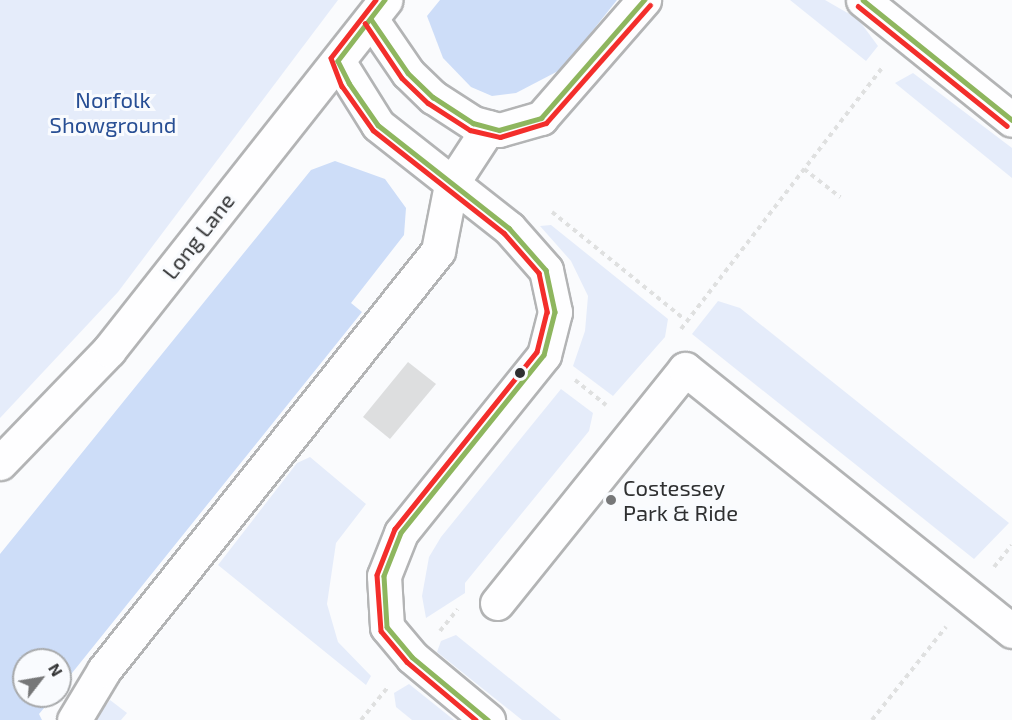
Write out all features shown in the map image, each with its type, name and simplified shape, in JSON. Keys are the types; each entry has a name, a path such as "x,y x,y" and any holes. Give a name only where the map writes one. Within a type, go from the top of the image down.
{"street":[{"path":"378,10 408,73 433,97 473,123 499,129 541,118 644,0"},
{"path":"862,0 1012,120"},
{"name":"Long Lane","path":"0,463 109,350 378,10"},
{"path":"338,61 378,125 451,186 509,228 546,270 555,312 544,355 401,533 384,576 387,627 412,657 488,720"},
{"path":"74,720 117,654 438,250 451,186 489,127"},
{"path":"497,603 685,369 1012,630"}],"path":[{"path":"804,169 840,197"},
{"path":"509,228 534,198 684,319"},
{"path":"872,720 1012,545"}],"green space":[{"name":"Norfolk Showground","path":"0,0 338,0 118,292 0,418"},
{"path":"790,0 825,0 858,19 878,46 866,61"},
{"path":"913,73 1012,148 1012,178 895,83"},
{"path":"551,225 668,319 665,337 613,396 573,366 585,331 588,296 571,261 540,226"},
{"path":"718,301 740,308 1009,523 974,559 692,334"},
{"path":"561,389 593,413 589,431 465,583 465,593 426,618 422,596 429,557 441,537"},
{"path":"310,457 366,504 336,543 327,604 338,642 371,676 366,685 218,565 297,463"},
{"path":"456,635 561,720 522,720 437,652 441,641"},
{"path":"409,684 454,720 412,720 396,707 394,693"},
{"path":"110,700 127,713 121,720 94,720"}],"shaded area":[{"path":"440,0 617,0 562,69 516,93 492,96 471,87 443,58 427,16"},
{"path":"335,161 385,179 406,208 404,235 351,303 362,312 72,673 72,648 12,648 12,708 44,708 39,714 42,720 0,720 0,554 311,170"}],"building":[{"path":"408,362 436,384 390,439 363,417"}],"transit line":[{"path":"376,0 331,58 342,86 373,130 504,233 539,273 547,312 537,352 395,529 377,575 381,631 407,662 476,720"},
{"path":"385,0 338,61 349,83 378,125 509,228 546,270 555,312 544,355 401,533 384,576 387,627 412,657 488,720"},
{"path":"371,19 408,73 433,97 473,123 499,130 541,118 644,0"},
{"path":"863,0 1012,120"},
{"path":"365,23 402,78 428,103 470,130 500,137 546,123 650,5"},
{"path":"858,6 1007,126"}],"place":[{"name":"Costessey Park & Ride","path":"611,500"}]}
